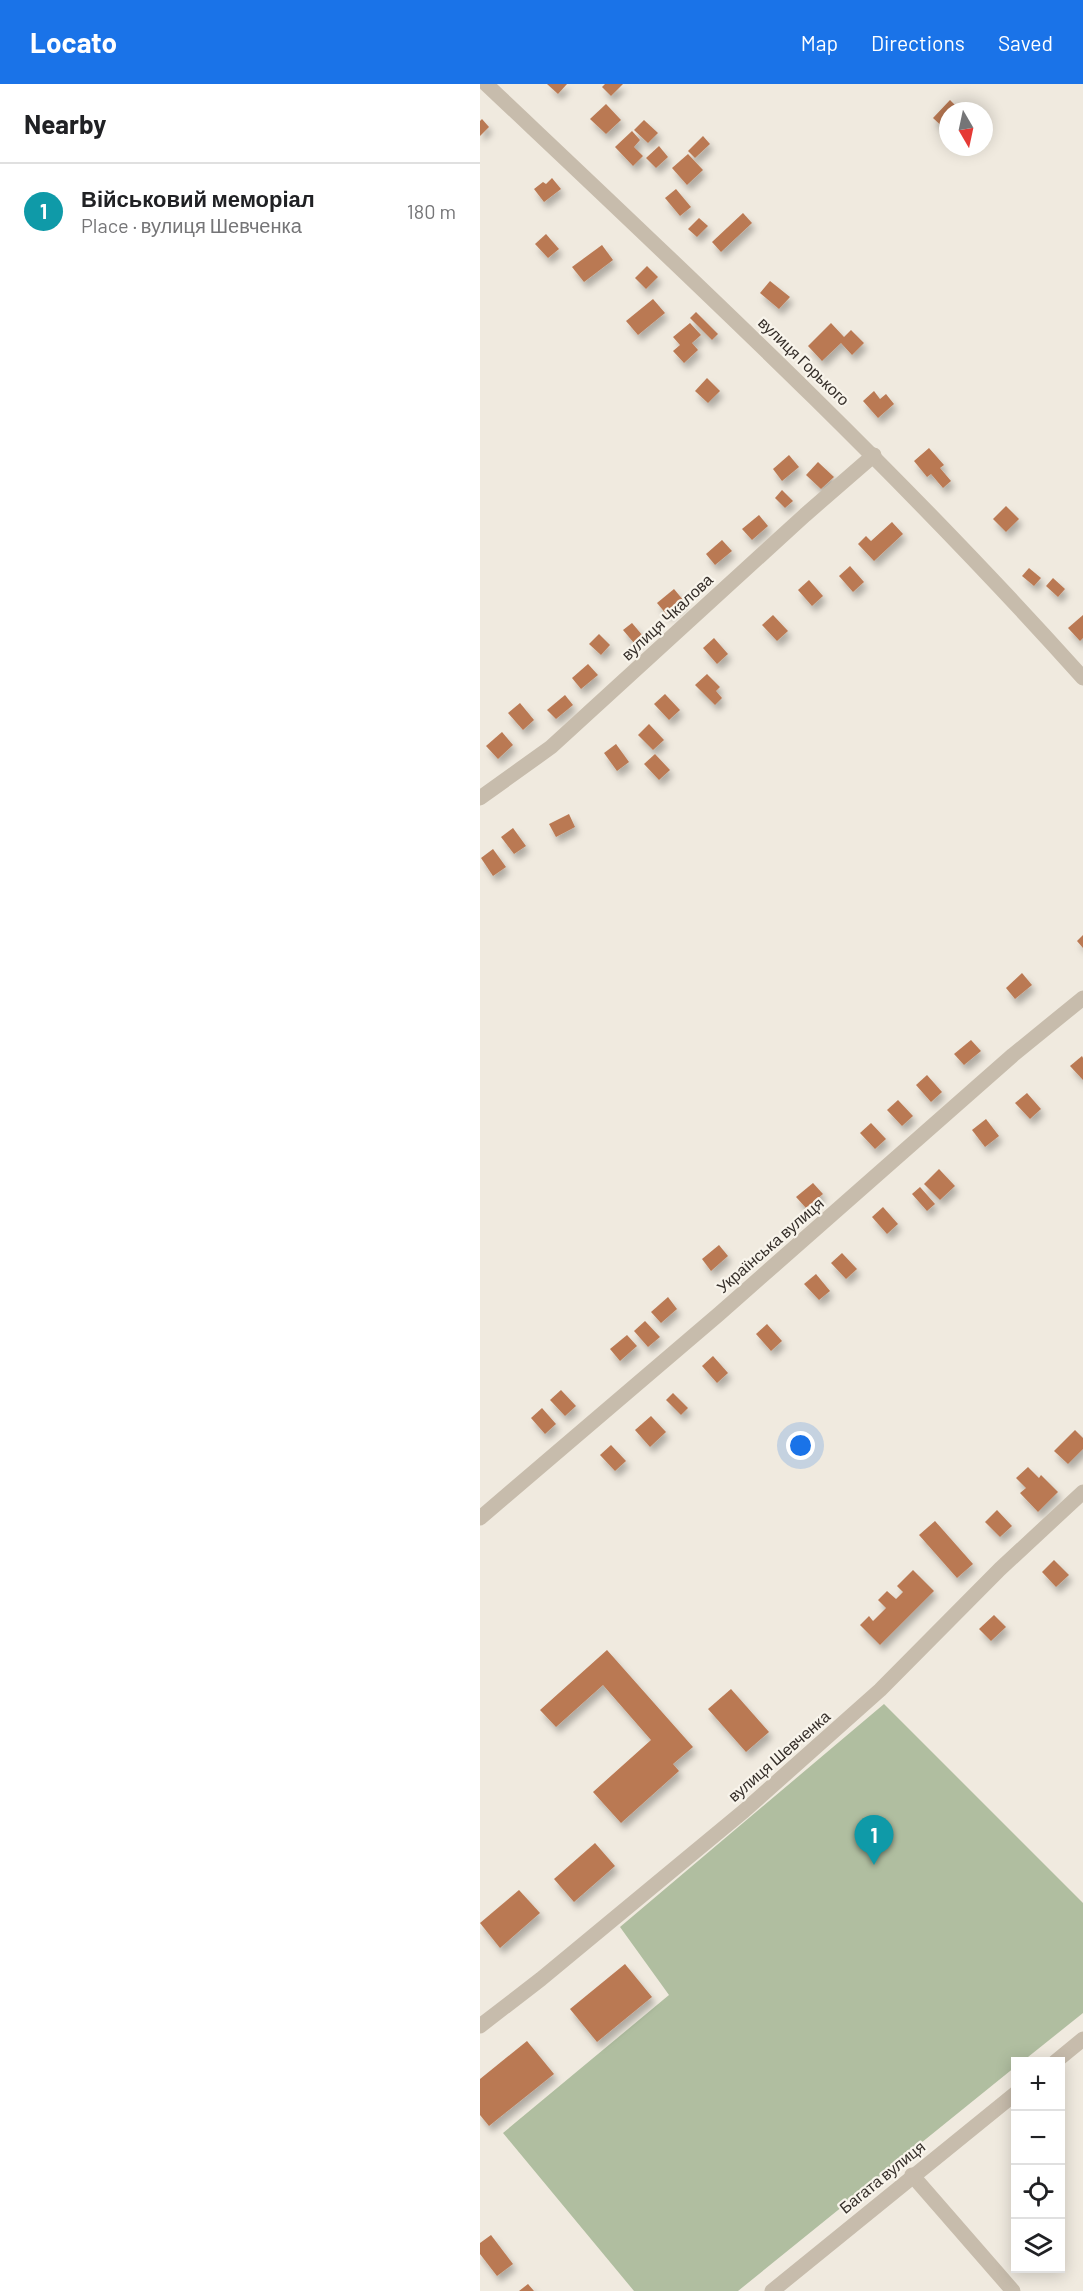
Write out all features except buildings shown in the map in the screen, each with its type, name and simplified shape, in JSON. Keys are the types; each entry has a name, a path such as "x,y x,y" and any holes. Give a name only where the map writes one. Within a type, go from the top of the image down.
{"street":[{"name":"вулиця Горького","path":"486,84 771,353 874,455 1083,678"},
{"name":"вулиця Чкалова","path":"480,798 551,747 874,455"},
{"name":"Українська вулиця","path":"480,1518 728,1306 1012,1055 1083,998"},
{"name":"вулиця Шевченка","path":"480,2026 541,1979 744,1811 880,1690 1000,1569 1083,1492"},
{"path":"1060,2057 1083,2039"},
{"name":"Багата вулиця","path":"772,2291 912,2175 1011,2097"},
{"path":"912,2175 1012,2291"}],"green space":[{"path":"884,1704 1083,1903 1083,2013 1028,2057 1011,2057 1011,2070 738,2291 634,2291 503,2133 669,1995 620,1927"}],"place":[{"name":"Військовий меморіал","path":"874,1865"}]}
